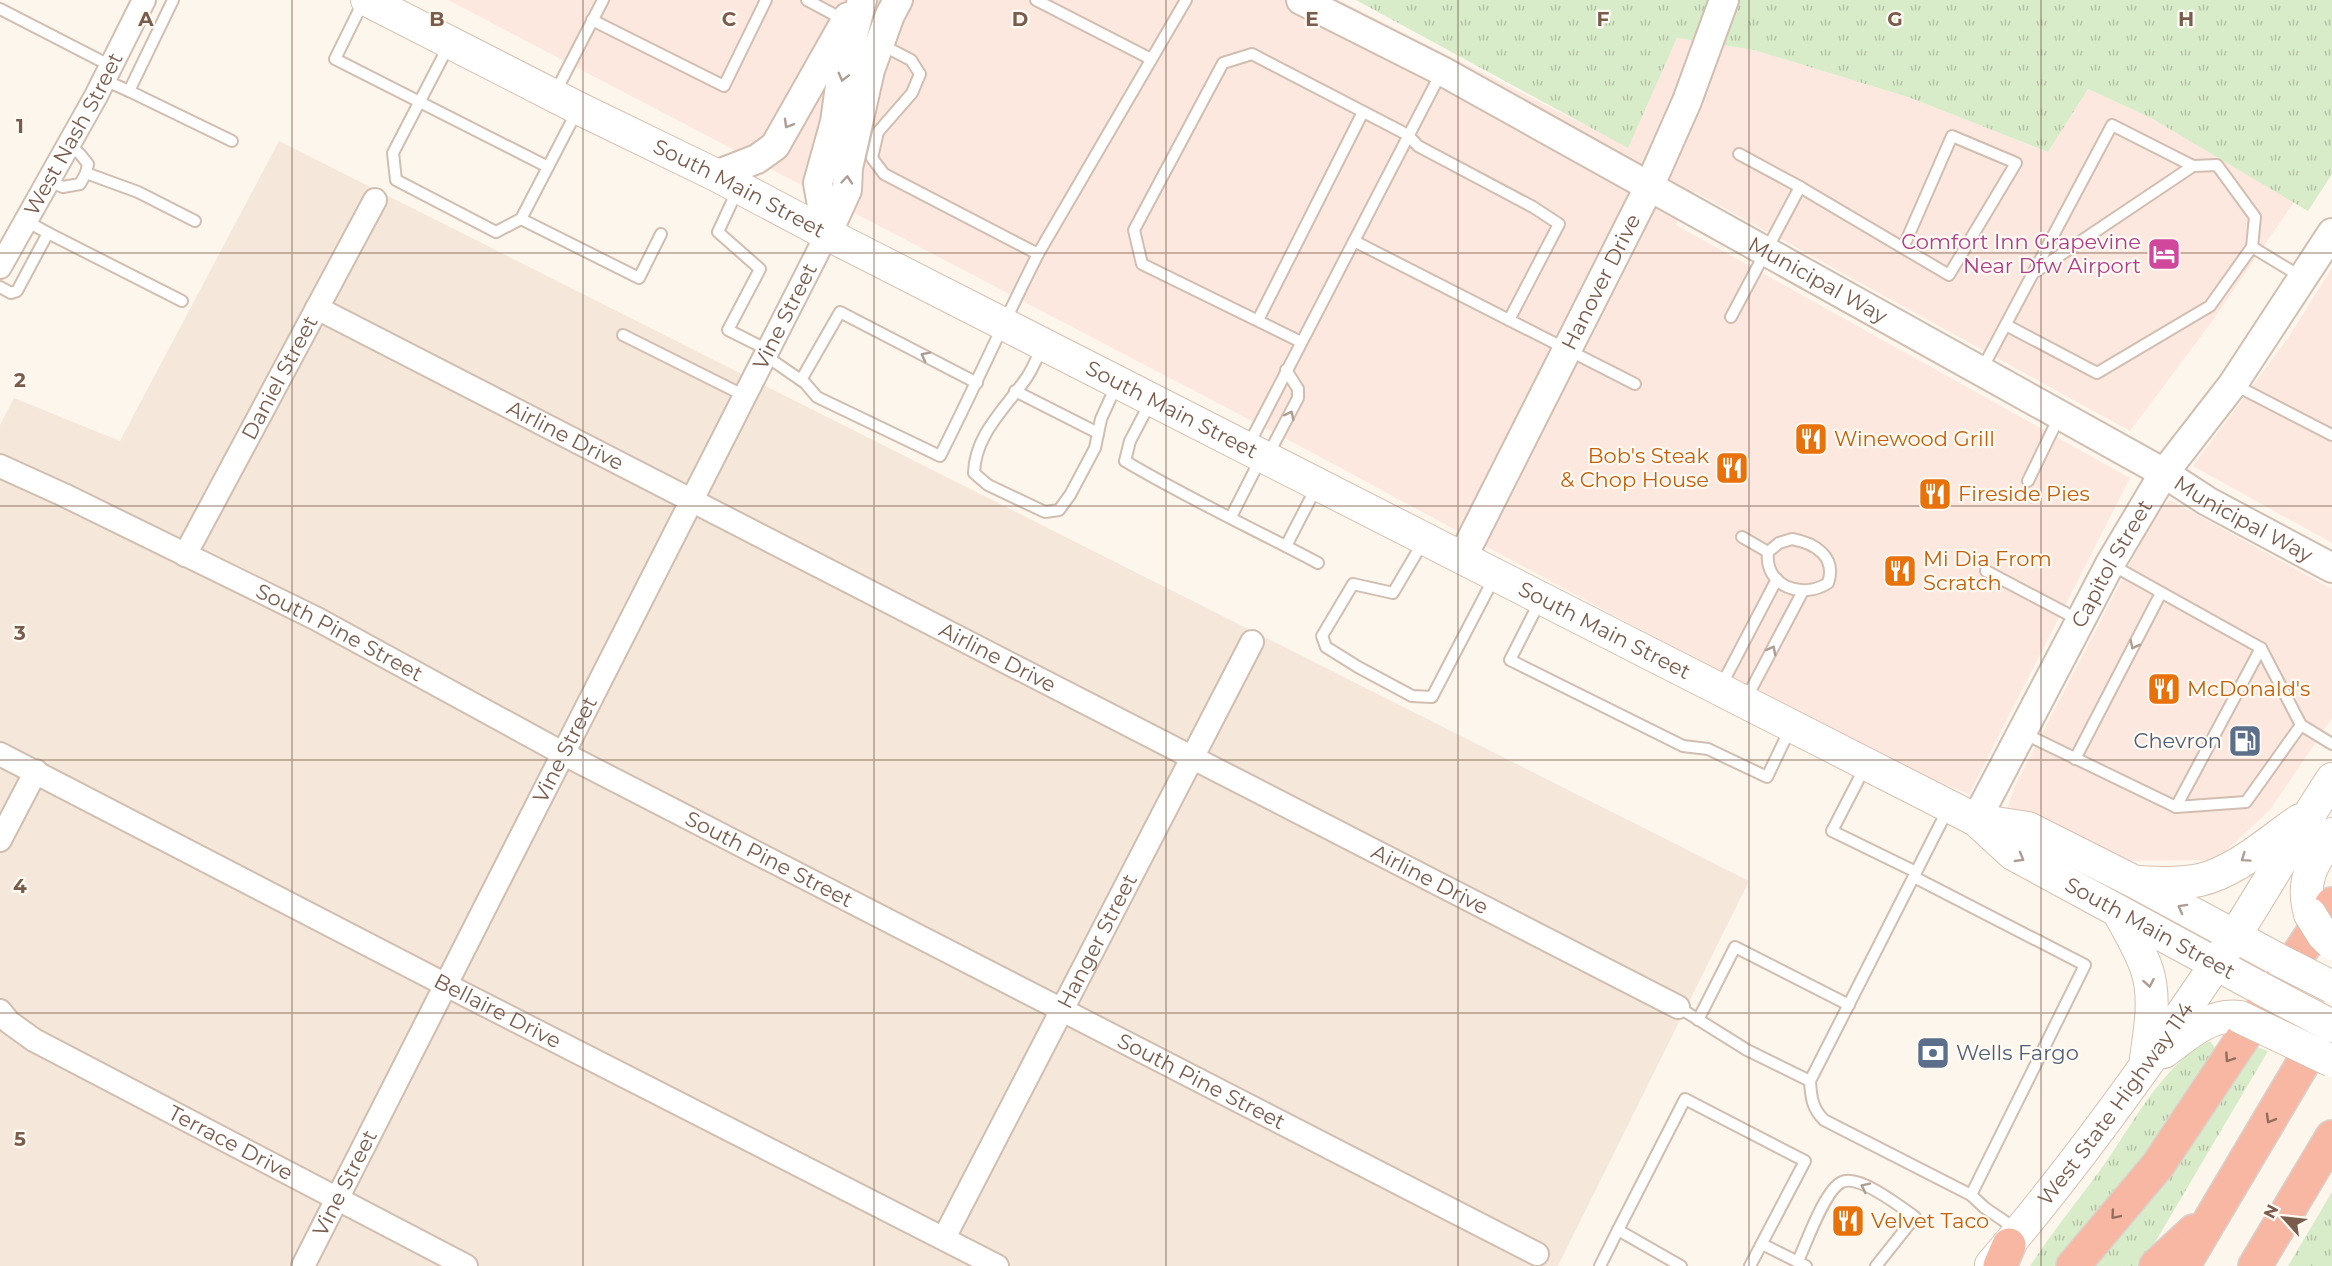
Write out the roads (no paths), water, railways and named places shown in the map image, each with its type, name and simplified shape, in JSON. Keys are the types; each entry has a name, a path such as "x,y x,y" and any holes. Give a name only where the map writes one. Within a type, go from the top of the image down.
{"highway":[{"path":"2073,1266 2158,1165 2321,909"},
{"path":"2183,1266 2332,1014"},
{"path":"2255,1266 2332,1137"},
{"path":"2156,1266 2218,1209"}],"main road":[{"name":"South Main Street","path":"378,3 450,42 728,181 1002,324 1962,813 2013,854 2214,965 2332,1026"},
{"path":"2332,779 2305,889 2321,909 2323,934 2332,944"},
{"name":"South Main Street","path":"1962,813 2028,828 2332,987"},
{"path":"2135,882 2185,882 2216,874 2321,823"},
{"name":"West State Highway 114","path":"2005,1252 2097,1133 2234,937 2321,823"},
{"path":"2118,911 2141,957 2151,986 2151,1021 2146,1064"},
{"path":"2146,1064 2209,1021 2231,1016 2240,1017 2332,1061"}],"street":[{"name":"West Nash Street","path":"0,267 69,145 144,0"},
{"name":"Vine Street","path":"303,1266 827,234 847,190 848,168 860,108 879,43 898,0"},
{"name":"Municipal Way","path":"1301,0 1442,71 2164,473 2207,501 2332,568"},
{"name":"Hanover Drive","path":"1462,558 1649,187 1686,101 1724,0"},
{"path":"728,181 775,146 855,7"},
{"path":"827,234 818,183 835,122 855,7"},
{"name":"Daniel Street","path":"186,555 375,200"},
{"name":"Capitol Street","path":"1962,813 2023,733 2079,620 2164,473 2234,384 2303,278 2329,245"},
{"name":"Airline Drive","path":"317,308 1678,1007"},
{"name":"South Pine Street","path":"0,466 317,619 564,754 1537,1254"},
{"name":"Hanger Street","path":"944,1238 1252,642"},
{"name":"Bellaire Drive","path":"0,754 997,1266"},
{"path":"0,840 36,771"},
{"name":"Terrace Drive","path":"0,1011 9,1022 34,1040 466,1266"}],"lane":[{"path":"129,91 173,0"},
{"path":"450,42 393,153 396,180 496,232 521,219 548,167 592,20 603,0"},
{"path":"592,20 724,86 766,0"},
{"path":"807,0 855,7"},
{"path":"1036,0 1151,58"},
{"path":"728,181 718,232 760,269 728,330 767,353 817,396 940,456 977,383 1002,324 1038,254 1186,0"},
{"path":"378,3 335,59 548,167"},
{"path":"0,9 107,73 129,91 232,141"},
{"path":"879,43 910,60 920,74 912,93 878,132 872,158 884,174 1038,254"},
{"path":"1301,342 1142,264 1134,230 1223,63 1252,54 1408,135 1418,146 1533,207 1559,224 1509,320"},
{"path":"1231,517 1258,454 1286,370 1442,71"},
{"path":"1258,320 1363,112"},
{"path":"1980,371 2112,125 2193,166 2217,165 2255,217 2252,247 2210,306 2097,373 2006,325"},
{"path":"1739,154 1800,187 1903,248 1949,275 2016,162 1952,136 1903,248"},
{"path":"48,181 63,187 80,184 88,164 69,145"},
{"path":"2032,274 2193,166"},
{"path":"86,173 138,192 195,221"},
{"path":"1731,317 1800,187"},
{"path":"521,219 639,278 661,234"},
{"path":"26,221 182,301"},
{"path":"0,287 11,293 17,291 48,233"},
{"path":"1354,241 1635,384"},
{"path":"2252,247 2303,278"},
{"path":"801,380 840,312 977,383"},
{"path":"623,335 745,396"},
{"path":"1044,345 1027,376 990,425 974,456 974,473 988,485 1045,512 1059,510 1070,495 1095,448 1104,411 1118,383"},
{"path":"1258,454 1298,398 1298,389 1286,370"},
{"path":"2234,384 2332,435"},
{"path":"1015,392 1098,433"},
{"path":"1151,400 1130,441 1125,461 1318,563"},
{"path":"2028,481 2060,415"},
{"path":"1286,546 1318,484"},
{"path":"1742,537 1768,552"},
{"path":"1425,539 1393,593 1353,584 1322,636 1326,647 1412,696 1432,697 1495,575"},
{"path":"1792,539 1811,545 1827,558 1831,571 1828,584 1820,589 1803,591 1789,588 1777,579 1769,566 1768,552 1779,543 1792,539"},
{"path":"2110,564 2260,648 2301,725 2332,744"},
{"path":"1986,571 2079,620"},
{"path":"1732,696 1777,579"},
{"path":"1732,696 1803,591"},
{"path":"2075,759 2161,593"},
{"path":"1541,598 1510,660 1683,746 1708,749 1767,777 1792,726"},
{"path":"2176,807 2260,648"},
{"path":"2023,733 2176,807 2246,802 2301,725"},
{"path":"1867,764 1832,831 2085,965 1971,1195"},
{"path":"1962,813 1915,874 1810,1081 1811,1099 1817,1113 1824,1120 1971,1195 1986,1208 2005,1252"},
{"path":"1698,1020 1735,947 1849,1005"},
{"path":"1678,1007 1747,1050 1810,1081"},
{"path":"1600,1266 1685,1099 1805,1161 1750,1266"},
{"path":"1762,1244 1802,1264 1831,1191 1842,1182 1853,1181 1891,1199 1915,1217 1876,1266"},
{"path":"1618,1230 1681,1266"}],"place":[{"name":"Comfort Inn Grapevine Near Dfw Airport","path":"2164,254"},
{"name":"Winewood Grill","path":"1811,439"},
{"name":"Bob's Steak & Chop House","path":"1732,468"},
{"name":"Fireside Pies","path":"1935,494"},
{"name":"Mi Dia From Scratch","path":"1900,571"},
{"name":"McDonald's","path":"2164,689"},
{"name":"Chevron","path":"2245,741"},
{"name":"Wells Fargo","path":"1933,1053"},
{"name":"Velvet Taco","path":"1848,1221"}]}
